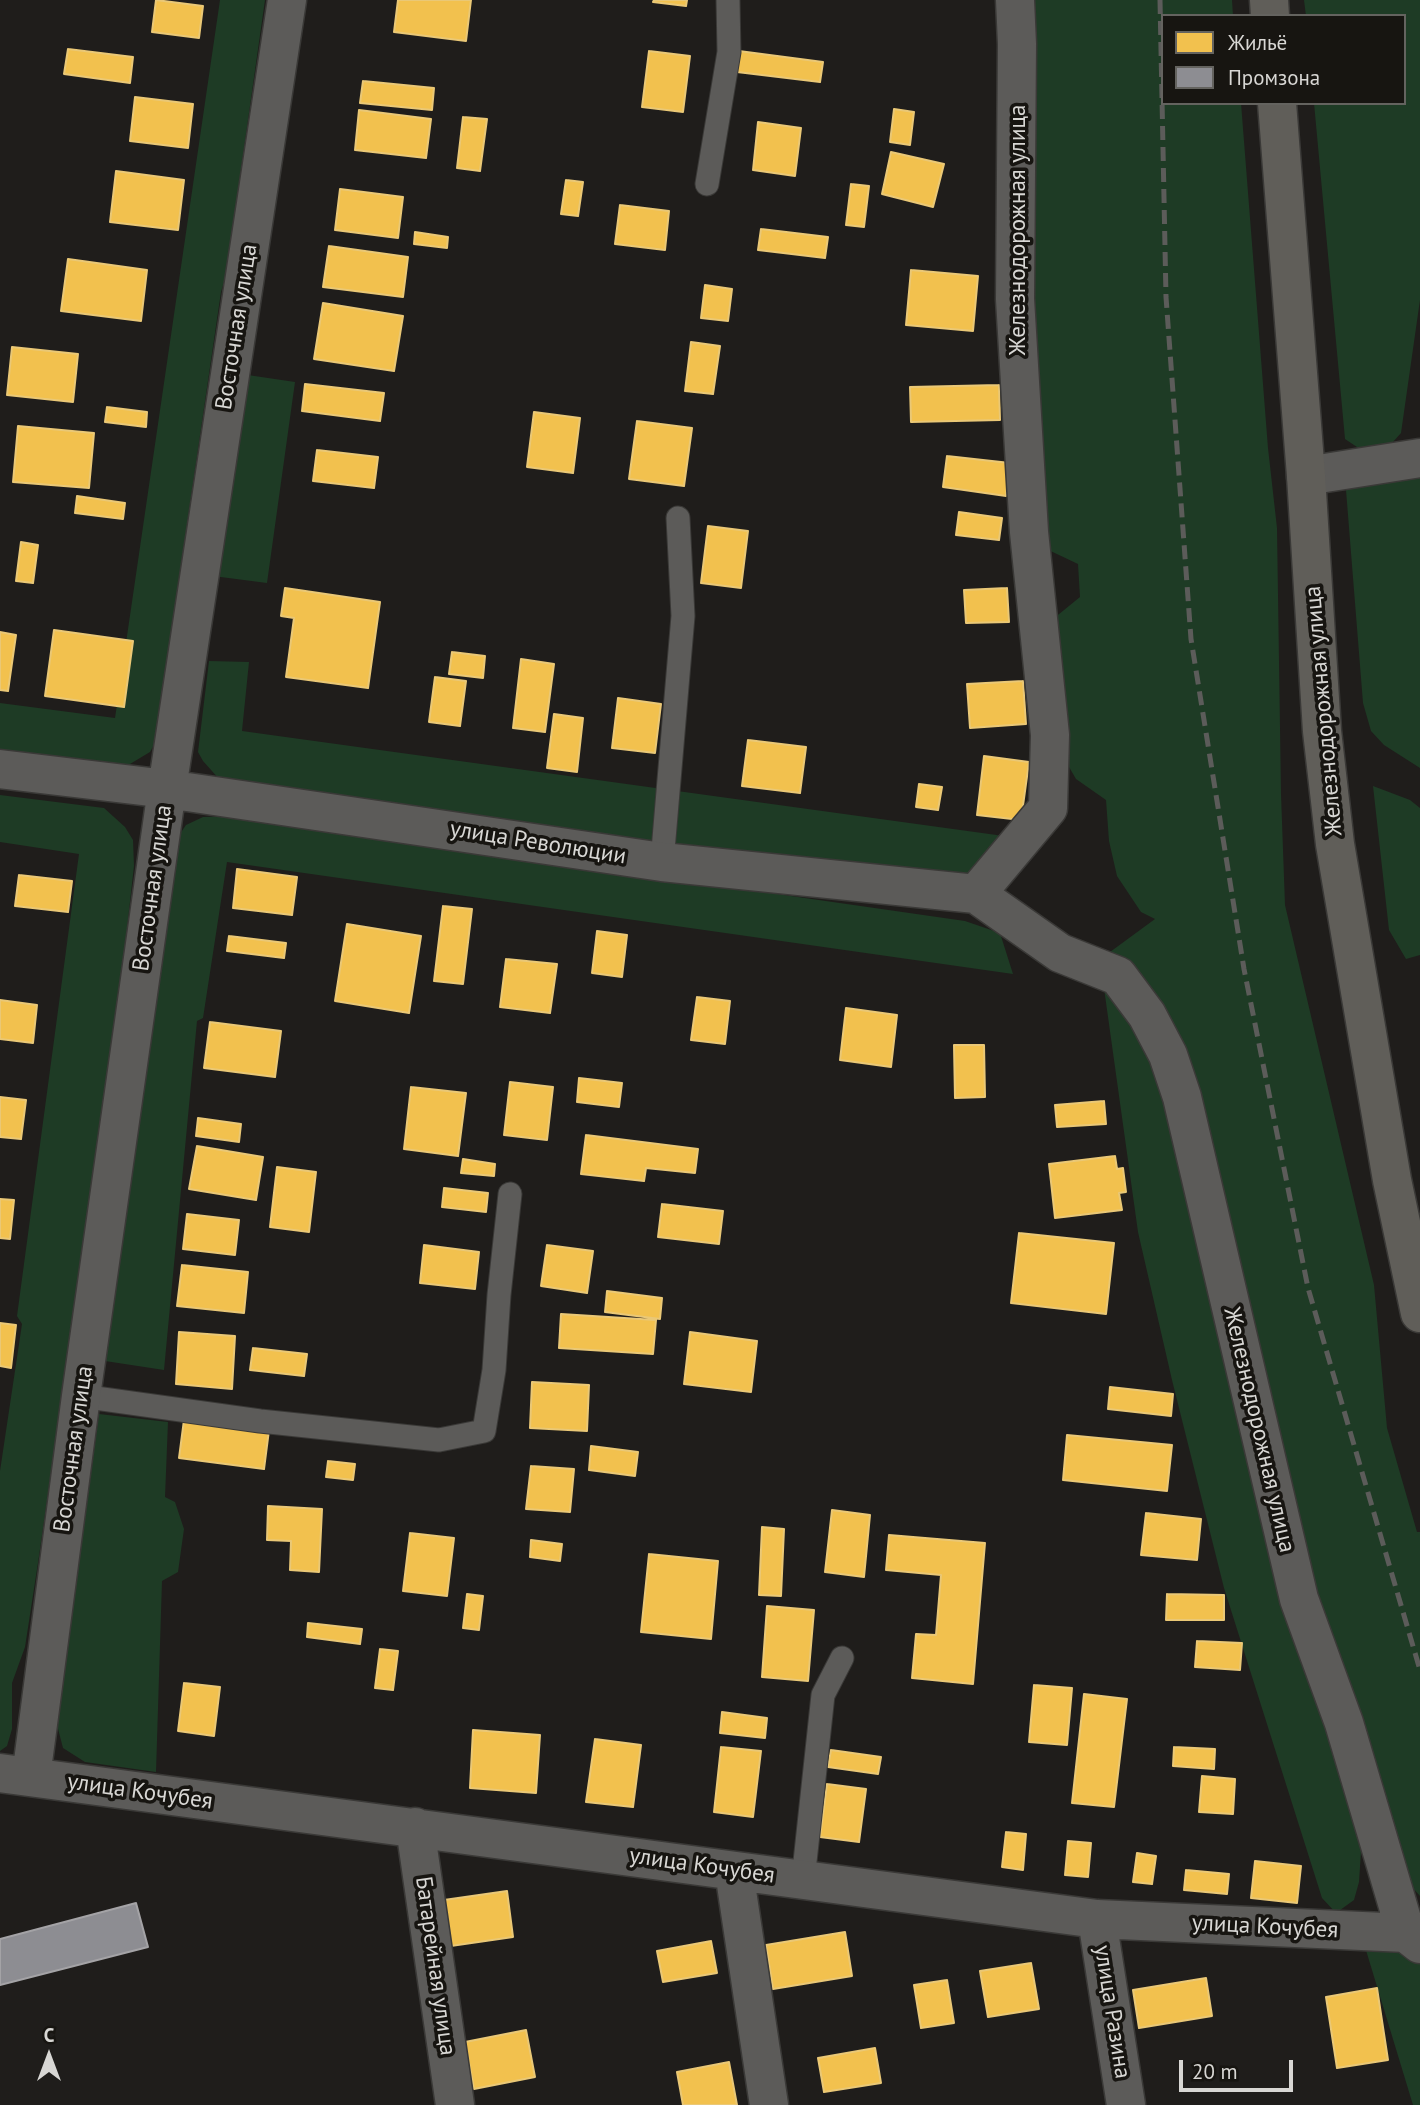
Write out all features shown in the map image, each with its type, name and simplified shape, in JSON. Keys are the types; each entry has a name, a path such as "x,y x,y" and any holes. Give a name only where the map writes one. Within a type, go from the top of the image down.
{"main road":[{"name":"Железнодорожная улица","path":"1277,105 1306,476 1322,731 1335,844 1406,1188 1420,1313"}],"street":[{"name":"Восточная улица","path":"15,1775 81,1395 167,789 287,0"},
{"name":"Железнодорожная улица","path":"976,894 1048,808 1050,735 1029,532 1015,299 1015,0"},
{"path":"1306,476 1420,458"},
{"name":"улица Революции","path":"0,769 167,789 662,862 976,894 1060,953"},
{"name":"Железнодорожная улица","path":"1060,953 1118,976 1147,1015 1168,1055 1185,1110 1299,1599 1344,1723 1413,1939"},
{"name":"улица Кочубея","path":"15,1775 1097,1919 1413,1939"},
{"name":"Батарейная улица","path":"415,1827 455,2105"},
{"path":"734,1871 769,2105"},
{"name":"улица Разина","path":"1097,1919 1126,2105"}],"lane":[{"path":"707,184 729,52 728,0"},
{"path":"662,862 683,616 678,518"},
{"path":"81,1395 260,1421 439,1440 484,1432 494,1370 510,1194"},
{"path":"803,1880 823,1695 842,1658"}],"green space":[{"path":"220,0 265,0 155,743 150,752 125,767 0,758 0,703 115,718"},
{"path":"1026,0 1232,0 1233,14 1161,14 1161,105 1241,105 1268,448 1277,528 1285,905 1374,1285 1387,1428 1417,1532 1420,1532 1420,1896 1401,1875 1363,1754 1142,990 1110,952 1155,919 1141,912 1117,876 1109,841 1106,800 1076,779 1065,760 1053,619 1080,597 1078,564 1040,546 1028,370"},
{"path":"1304,0 1420,0 1420,300 1401,433 1392,443 1360,449 1345,439 1314,105 1406,105 1406,14 1306,14"},
{"path":"241,374 295,382 267,583 213,576"},
{"path":"1420,472 1420,768 1384,745 1371,731 1363,703 1346,490 1358,481"},
{"path":"209,661 249,662 242,731 1011,837 977,875 944,880 235,787 220,780 198,752"},
{"path":"1373,786 1410,800 1420,808 1420,955 1406,959 1389,930"},
{"path":"0,795 104,808 125,827 133,840 134,866 120,991 38,1563 25,1647 12,1683 12,1729 7,1746 0,1751 0,1471 22,1324 17,1316 79,854 0,842"},
{"path":"234,816 965,921 1000,933 1013,974 227,862 203,1018 197,1021 164,1370 105,1361 175,841 186,825 203,817"},
{"path":"1103,981 1164,1071 1362,1836 1359,1882 1354,1900 1336,1913 1322,1898 1224,1588 1172,1380 1138,1232"},
{"path":"99,1414 168,1422 165,1497 175,1502 184,1529 178,1572 162,1581 156,1772 85,1762 63,1748 57,1725"},
{"path":"1365,1947 1403,1951 1420,1959 1420,2105 1413,2105"}],"building: Жильё":[{"path":"156,0 203,6 199,38 152,32"},
{"path":"398,0 471,0 466,41 394,32"},
{"path":"687,0 686,6 653,2"},
{"path":"68,49 133,57 130,83 64,74"},
{"path":"649,51 690,56 683,112 642,107"},
{"path":"739,51 823,62 820,82 737,72"},
{"path":"363,81 434,88 432,110 360,103"},
{"path":"135,97 193,104 188,148 130,141"},
{"path":"894,109 914,112 910,145 890,142"},
{"path":"359,110 431,119 426,158 355,150"},
{"path":"463,117 487,119 480,171 457,168"},
{"path":"758,122 801,128 795,176 753,170"},
{"path":"891,152 944,164 933,207 882,194"},
{"path":"116,171 184,180 178,230 110,222"},
{"path":"566,180 583,182 578,216 561,214"},
{"path":"851,184 869,186 864,227 846,225"},
{"path":"340,189 403,197 398,238 335,230"},
{"path":"620,205 669,211 665,250 615,244"},
{"path":"761,229 828,237 825,258 758,250"},
{"path":"415,232 448,237 447,248 414,244"},
{"path":"329,246 408,257 403,297 323,287"},
{"path":"68,259 147,270 141,321 61,311"},
{"path":"911,270 978,276 973,331 906,325"},
{"path":"705,285 732,289 728,321 701,318"},
{"path":"323,303 403,316 394,371 314,359"},
{"path":"691,342 720,346 713,394 685,391"},
{"path":"12,347 78,354 73,402 7,395"},
{"path":"305,384 384,393 380,421 302,411"},
{"path":"999,385 1000,420 911,422 910,387"},
{"path":"107,407 147,412 146,427 105,422"},
{"path":"534,412 580,418 573,473 527,467"},
{"path":"637,421 692,428 684,486 629,479"},
{"path":"18,426 94,433 89,488 13,482"},
{"path":"317,450 378,457 374,488 313,481"},
{"path":"947,456 1010,463 1006,496 943,487"},
{"path":"77,496 125,503 123,519 75,513"},
{"path":"959,512 1002,518 999,540 956,535"},
{"path":"708,526 748,531 741,588 701,583"},
{"path":"21,542 38,545 33,583 16,581"},
{"path":"285,588 380,602 368,688 286,677 294,618 281,616"},
{"path":"1007,588 1009,622 966,623 964,590"},
{"path":"54,630 133,641 124,707 45,696"},
{"path":"0,632 16,635 8,691 0,690"},
{"path":"452,652 485,656 483,678 449,674"},
{"path":"521,659 554,664 545,732 513,728"},
{"path":"435,677 466,681 460,726 429,722"},
{"path":"1023,681 1026,724 970,728 967,684"},
{"path":"618,698 661,704 655,753 612,748"},
{"path":"554,714 583,718 577,772 547,768"},
{"path":"748,740 806,747 800,793 742,786"},
{"path":"984,756 1029,762 1021,820 977,815"},
{"path":"919,784 942,787 938,810 916,807"},
{"path":"237,869 297,877 292,915 233,908"},
{"path":"19,875 72,881 68,912 15,906"},
{"path":"443,906 472,909 463,984 434,981"},
{"path":"347,924 421,936 409,1013 335,1001"},
{"path":"597,931 627,935 622,977 592,973"},
{"path":"229,936 286,943 284,958 227,951"},
{"path":"506,959 557,964 550,1013 500,1007"},
{"path":"697,997 730,1001 725,1044 691,1040"},
{"path":"0,1000 37,1005 33,1043 0,1039"},
{"path":"846,1008 897,1015 891,1067 840,1060"},
{"path":"210,1022 281,1031 275,1077 204,1068"},
{"path":"954,1045 984,1045 985,1097 955,1098"},
{"path":"579,1078 622,1083 619,1107 577,1102"},
{"path":"510,1082 553,1087 547,1140 504,1135"},
{"path":"411,1087 466,1093 458,1156 404,1149"},
{"path":"0,1097 26,1100 21,1139 0,1137"},
{"path":"1104,1101 1106,1124 1057,1127 1055,1105"},
{"path":"198,1118 241,1124 239,1142 196,1136"},
{"path":"586,1135 698,1149 695,1173 646,1168 644,1181 581,1174"},
{"path":"197,1146 263,1157 256,1200 189,1189"},
{"path":"1115,1156 1117,1169 1123,1168 1126,1192 1119,1193 1122,1210 1055,1218 1049,1164"},
{"path":"463,1159 495,1164 494,1176 461,1173"},
{"path":"277,1167 316,1172 309,1232 270,1227"},
{"path":"444,1188 488,1193 486,1212 442,1207"},
{"path":"0,1199 14,1200 10,1239 0,1238"},
{"path":"662,1204 723,1211 719,1244 658,1237"},
{"path":"187,1214 239,1220 235,1255 183,1249"},
{"path":"1019,1233 1114,1243 1106,1314 1011,1303"},
{"path":"424,1245 479,1252 475,1289 420,1283"},
{"path":"547,1245 593,1251 587,1293 541,1286"},
{"path":"182,1265 248,1272 244,1313 177,1306"},
{"path":"607,1291 662,1298 660,1319 605,1312"},
{"path":"561,1314 656,1320 653,1354 559,1348"},
{"path":"0,1323 16,1325 11,1368 0,1366"},
{"path":"179,1332 235,1336 232,1389 176,1384"},
{"path":"690,1332 757,1341 751,1392 684,1384"},
{"path":"253,1348 307,1354 304,1376 250,1370"},
{"path":"532,1382 589,1385 587,1431 530,1428"},
{"path":"1110,1387 1173,1394 1171,1416 1108,1409"},
{"path":"184,1420 269,1430 264,1469 179,1458"},
{"path":"1067,1435 1172,1445 1167,1491 1063,1480"},
{"path":"591,1446 638,1452 635,1476 589,1470"},
{"path":"328,1461 355,1464 353,1480 326,1477"},
{"path":"531,1466 574,1469 570,1512 526,1509"},
{"path":"268,1506 322,1509 319,1572 290,1570 291,1541 267,1540"},
{"path":"832,1510 870,1515 864,1577 825,1572"},
{"path":"1146,1513 1201,1519 1197,1560 1141,1555"},
{"path":"762,1527 784,1529 781,1596 759,1595"},
{"path":"410,1533 454,1538 447,1596 403,1591"},
{"path":"889,1535 985,1543 973,1684 912,1678 916,1634 936,1635 941,1575 886,1570"},
{"path":"531,1540 562,1544 560,1561 530,1557"},
{"path":"649,1554 718,1561 711,1639 641,1632"},
{"path":"467,1594 483,1596 479,1630 463,1628"},
{"path":"1167,1594 1224,1595 1224,1620 1166,1620"},
{"path":"767,1606 814,1610 808,1681 762,1677"},
{"path":"308,1623 362,1629 360,1644 307,1637"},
{"path":"1197,1641 1242,1643 1240,1670 1195,1667"},
{"path":"380,1649 398,1651 393,1690 375,1688"},
{"path":"184,1683 220,1687 214,1736 178,1731"},
{"path":"1034,1685 1072,1688 1067,1745 1029,1742"},
{"path":"1084,1694 1127,1699 1114,1807 1072,1803"},
{"path":"722,1712 767,1718 765,1738 720,1733"},
{"path":"473,1730 540,1735 536,1793 470,1788"},
{"path":"595,1739 641,1745 633,1807 586,1802"},
{"path":"721,1747 761,1751 753,1817 714,1812"},
{"path":"1174,1747 1215,1749 1214,1769 1173,1766"},
{"path":"831,1750 881,1757 878,1774 828,1767"},
{"path":"1202,1776 1235,1779 1233,1814 1199,1812"},
{"path":"827,1784 866,1789 859,1842 820,1837"},
{"path":"1006,1832 1026,1834 1023,1870 1002,1867"},
{"path":"1068,1841 1091,1843 1088,1877 1065,1875"},
{"path":"1137,1853 1156,1856 1152,1884 1133,1882"},
{"path":"1255,1861 1301,1866 1297,1903 1251,1898"},
{"path":"1186,1870 1229,1874 1227,1894 1184,1890"},
{"path":"507,1891 513,1937 437,1948 430,1902"},
{"path":"845,1932 852,1976 773,1989 766,1945"},
{"path":"711,1941 717,1973 663,1982 657,1951"},
{"path":"1031,1963 1039,2009 988,2017 980,1971"},
{"path":"1206,1978 1212,2016 1139,2028 1133,1990"},
{"path":"947,1980 954,2023 921,2028 914,1985"},
{"path":"1377,1988 1388,2060 1337,2068 1326,1997"},
{"path":"526,2030 535,2077 474,2089 465,2042"},
{"path":"875,2048 881,2083 824,2092 818,2058"},
{"path":"729,2062 737,2105 683,2105 677,2072"}],"building: Промзона":[{"path":"136,1903 148,1947 0,1985 0,1939"}],"railway":[{"path":"1160,0 1161,50"},
{"path":"1162,105 1166,297 1191,639 1244,969 1308,1288 1420,1670"}]}
